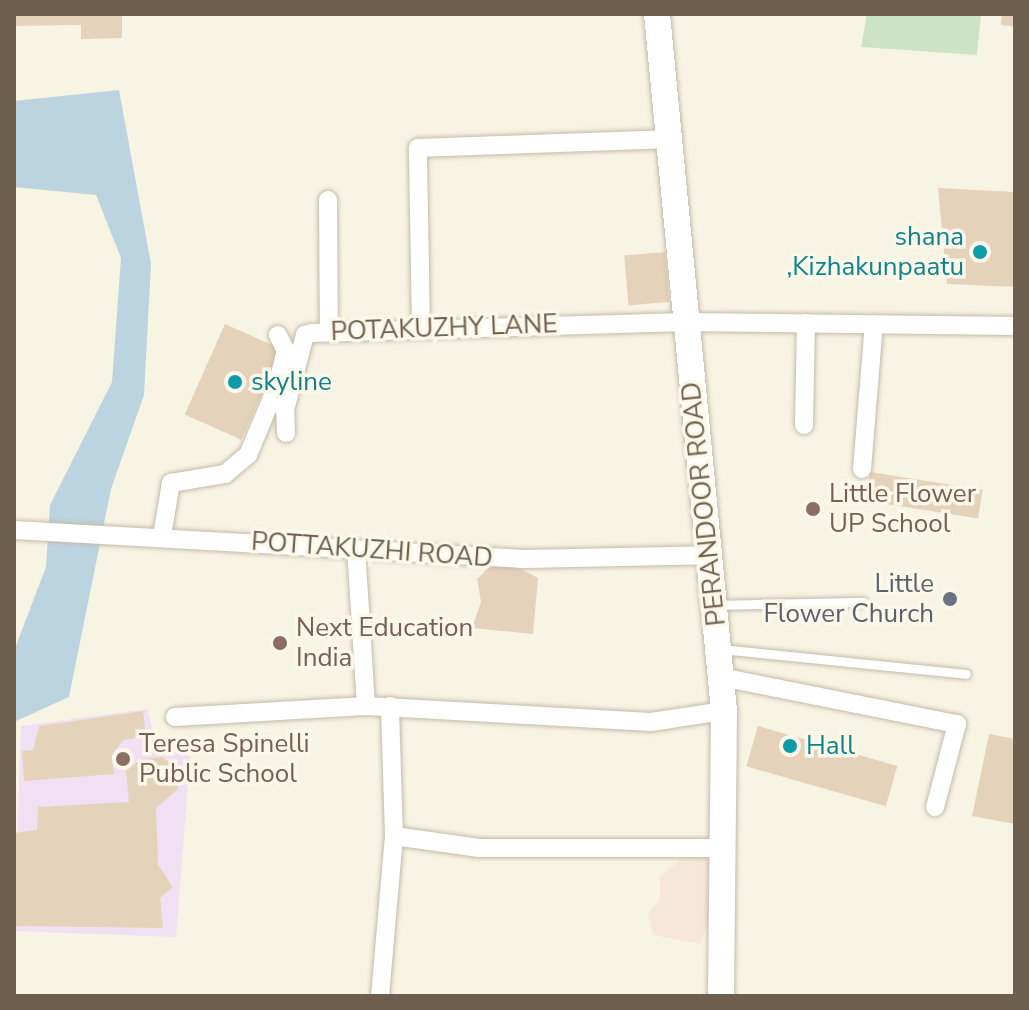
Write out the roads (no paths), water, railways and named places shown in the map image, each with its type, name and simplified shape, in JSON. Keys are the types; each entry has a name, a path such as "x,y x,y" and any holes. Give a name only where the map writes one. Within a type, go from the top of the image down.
{"main road":[{"name":"PERANDOOR ROAD","path":"657,14 724,711 721,996"}],"street":[{"path":"421,328 418,148 671,139"},
{"path":"328,200 329,331"},
{"name":"POTAKUZHY LANE","path":"286,433 305,335 329,331 685,322 1015,326"},
{"path":"804,425 806,323"},
{"path":"862,469 874,324"},
{"path":"162,536 171,483 236,470 253,446 286,351 278,335"},
{"name":"POTTAKUZHI ROAD","path":"14,530 162,536 524,559 708,555"},
{"path":"356,549 366,706"},
{"path":"721,677 957,724 935,807"},
{"path":"380,996 394,836 390,706"},
{"path":"175,717 390,706 651,722 724,711"},
{"path":"394,836 479,848 723,848"}],"lane":[{"path":"715,605 863,602"},
{"path":"717,649 966,674"}],"water":[{"path":"119,90 151,264 144,395 111,489 69,697 14,722 14,651 46,567 50,505 112,382 121,258 96,195 14,187 14,101"}],"place":[{"name":"shana ,Kizhakunpaatu","path":"980,252"},
{"name":"skyline","path":"235,382"},
{"name":"Little Flower UP School","path":"813,509"},
{"name":"Little Flower Church","path":"950,599"},
{"name":"Next Education India","path":"280,643"},
{"name":"Hall","path":"790,746"},
{"name":"Teresa Spinelli Public School","path":"123,759"}]}
